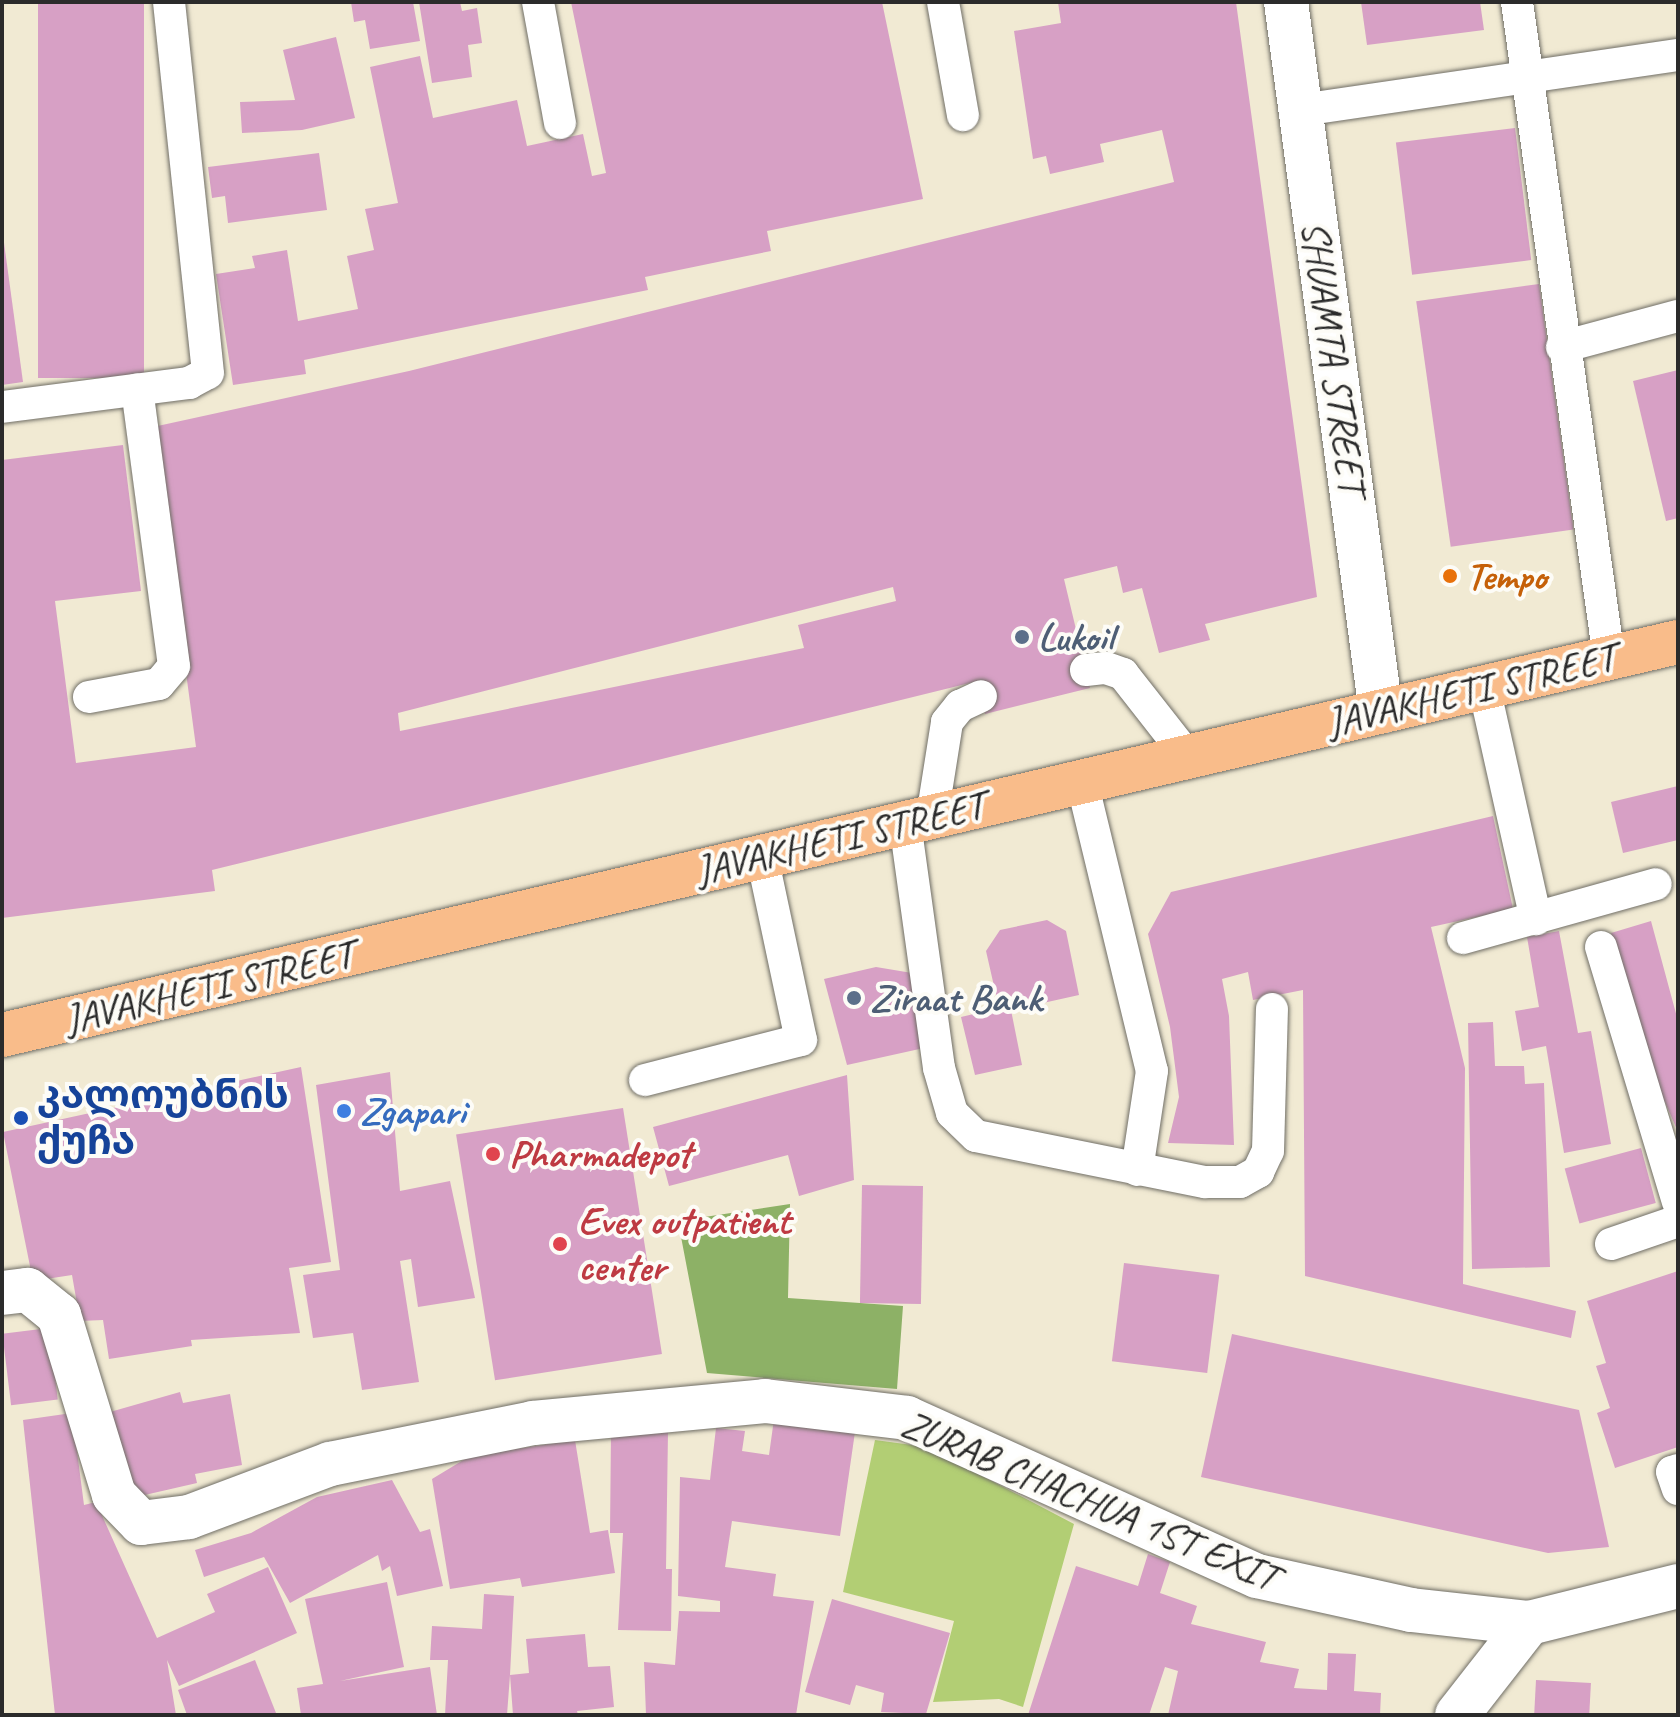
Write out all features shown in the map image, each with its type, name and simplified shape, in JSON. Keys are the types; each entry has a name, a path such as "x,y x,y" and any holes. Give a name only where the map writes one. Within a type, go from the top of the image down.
{"main road":[{"name":"JAVAKHETI STREET","path":"2,1035 1678,642"}],"street":[{"name":"SHUAMTA STREET","path":"1286,2 1381,712"},
{"name":"ZURAB CHACHUA 1ST EXIT","path":"2,1293 28,1290 59,1315 114,1495 141,1523 189,1517 330,1464 533,1423 765,1401 907,1418 1257,1576 1411,1610 1529,1623"},
{"path":"1457,1715 1529,1623 1678,1586"}],"lane":[{"path":"2,407 189,383 208,373 169,2"},
{"path":"538,2 560,123"},
{"path":"943,2 963,115"},
{"path":"1517,2 1562,347 1609,658"},
{"path":"1301,110 1678,55"},
{"path":"1562,347 1678,316"},
{"path":"89,697 159,684 174,666 137,389"},
{"path":"1086,670 1106,668 1123,674 1188,757"},
{"path":"1484,687 1536,919"},
{"path":"981,696 960,706 947,722 919,820 939,1068 952,1113 976,1136 1205,1182 1240,1182 1258,1172 1271,1128 1272,1009"},
{"path":"1082,782 1152,1071 1137,1170"},
{"path":"645,1080 801,1040 762,857"},
{"path":"1463,938 1656,884"},
{"path":"1601,947 1678,1202"},
{"path":"1611,1244 1678,1221"},
{"path":"1678,1470 1672,1472 1678,1489"}],"green space":[{"path":"790,1204 788,1298 903,1306 897,1389 707,1373 678,1221"},
{"path":"875,1440 927,1447 1074,1524 1023,1707 999,1699 933,1702 954,1621 843,1592"}],"building":[{"path":"38,2 144,2 144,378 38,378"},
{"path":"351,2 413,2 420,41 370,49 365,20 354,22"},
{"path":"419,2 460,2 462,11 477,8 482,43 468,45 472,77 432,83"},
{"path":"571,2 882,2 923,199 767,231 771,251 645,277 648,290 304,360 306,374 233,385 216,274 255,268 252,256 287,250 298,321 358,309 347,256 374,250 365,209 398,203 370,67 420,56 433,118 517,100 527,146 583,134 592,176 606,173"},
{"path":"1058,2 1236,2 1317,597 1205,624 1210,640 1159,653 1142,588 1123,593 1117,566 1064,579 1090,688 985,714 978,681 212,870 215,891 2,918 2,460 123,445 141,591 55,601 76,763 196,747 153,427 409,371 1174,182 1162,130 1100,144 1104,162 1050,174 1046,156 1033,159 1014,31 1061,23","holes":["893,587 896,601 798,625 804,648 400,731 398,713"]},
{"path":"1361,2 1480,2 1484,30 1367,45"},
{"path":"336,37 355,118 302,130 242,133 240,102 295,100 283,50"},
{"path":"1515,128 1531,260 1412,275 1396,143"},
{"path":"319,153 327,210 228,223 225,196 212,198 208,167"},
{"path":"2,228 23,382 2,385"},
{"path":"1539,284 1574,530 1451,547 1416,301"},
{"path":"1678,370 1678,518 1666,521 1633,381"},
{"path":"1678,786 1678,840 1623,853 1611,802"},
{"path":"1493,816 1513,909 1431,927 1465,1068 1463,1284 1576,1311 1571,1338 1305,1276 1303,990 1253,1000 1248,972 1222,979 1229,1016 1234,1145 1168,1143 1179,1097 1170,1027 1148,934 1171,892"},
{"path":"1047,920 1066,931 1079,995 1011,1010 1022,1065 975,1075 961,1017 999,1008 986,951 1000,930"},
{"path":"1651,921 1678,1021 1678,1132 1665,1102 1657,1105 1611,933"},
{"path":"1559,931 1578,1033 1591,1031 1611,1144 1564,1153 1546,1046 1522,1051 1515,1011 1539,1007 1527,937"},
{"path":"876,967 912,973 924,1048 847,1065 824,979"},
{"path":"1493,1022 1495,1066 1524,1066 1525,1084 1544,1083 1550,1267 1472,1269 1468,1023"},
{"path":"301,1067 331,1262 289,1268 300,1333 191,1340 192,1346 109,1359 103,1320 80,1321 72,1275 33,1281 3,1132"},
{"path":"390,1072 400,1191 450,1181 475,1298 418,1307 411,1259 400,1261 419,1382 362,1390 353,1333 313,1338 303,1275 340,1270 316,1085"},
{"path":"847,1075 854,1180 799,1196 788,1155 669,1186 653,1127"},
{"name":"Evex outpatient center","path":"623,1108 662,1354 495,1380 456,1134"},
{"path":"1641,1148 1656,1203 1579,1224 1565,1168"},
{"path":"862,1185 923,1186 921,1304 860,1303"},
{"path":"1124,1263 1219,1275 1207,1373 1112,1361"},
{"path":"1678,1271 1678,1447 1615,1468 1597,1413 1610,1408 1596,1366 1606,1363 1587,1301"},
{"path":"49,1328 58,1399 11,1405 2,1334"},
{"path":"1232,1334 1579,1410 1609,1547 1548,1553 1201,1477"},
{"path":"180,1392 183,1403 230,1394 242,1465 195,1474 197,1483 136,1497 110,1412"},
{"path":"72,1413 84,1505 96,1502 157,1638 215,1612 207,1594 268,1567 297,1633 179,1686 167,1660 176,1715 55,1715 23,1420"},
{"path":"774,1419 855,1432 840,1536 732,1521 725,1567 776,1574 773,1596 814,1601 796,1715 646,1715 644,1662 675,1665 679,1611 720,1612 720,1601 678,1596 680,1477 710,1480 716,1428 745,1431 742,1451 769,1455"},
{"path":"611,1431 668,1432 666,1569 672,1569 671,1631 618,1630 623,1533 610,1533"},
{"path":"575,1440 590,1533 608,1530 615,1573 522,1587 520,1578 450,1589 432,1479 470,1456"},
{"path":"392,1480 420,1532 430,1529 443,1586 397,1596 390,1566 382,1571 378,1555 290,1603 264,1557 204,1577 195,1550 251,1533 317,1497"},
{"path":"1148,1554 1170,1562 1160,1593 1197,1606 1191,1624 1266,1642 1260,1662 1299,1669 1294,1688 1327,1690 1328,1653 1356,1654 1354,1691 1381,1693 1380,1715 1168,1715 1178,1671 1165,1667 1149,1715 1028,1715 1076,1566 1138,1586"},
{"path":"387,1582 404,1667 340,1681 430,1667 437,1715 301,1715 297,1688 323,1684 305,1599"},
{"path":"484,1594 514,1596 507,1715 445,1715 448,1660 430,1660 432,1626 482,1629"},
{"path":"832,1599 950,1633 926,1714 881,1712 884,1693 856,1685 850,1705 805,1692"},
{"path":"585,1634 588,1667 610,1666 614,1707 577,1711 578,1715 513,1715 510,1675 529,1673 526,1639"},
{"path":"255,1660 276,1713 187,1715 178,1690"},
{"path":"1536,1680 1591,1683 1589,1715 1534,1715"}],"place":[{"name":"Tempo","path":"1450,576"},
{"name":"Lukoil","path":"1022,637"},
{"name":"Ziraat Bank","path":"854,998"},
{"name":"Zgapari","path":"344,1111"},
{"name":"კალოუბნის ქუჩა","path":"21,1118"},
{"name":"Pharmadepot","path":"493,1154"},
{"name":"Evex outpatient center","path":"560,1244"}]}
